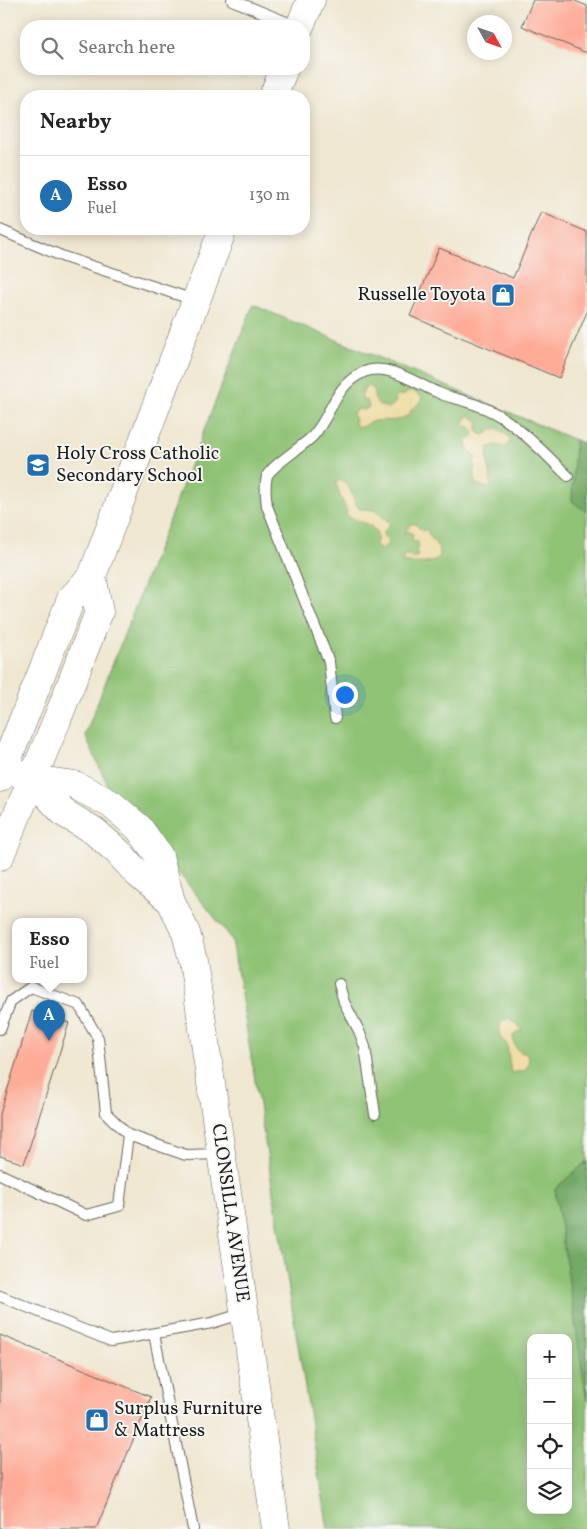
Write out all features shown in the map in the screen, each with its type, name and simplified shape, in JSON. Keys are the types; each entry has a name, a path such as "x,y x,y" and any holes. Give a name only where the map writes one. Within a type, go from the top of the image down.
{"main road":[{"path":"301,20 311,0"},
{"path":"276,90 282,75"},
{"path":"1,770 71,599 92,576 221,235"},
{"path":"0,856 57,720 99,612 92,576"},
{"name":"CLONSILLA AVENUE","path":"1,770 32,779 75,785 111,804 139,828 160,856 171,901 186,933 193,960 276,1529"}],"lane":[{"path":"232,0 283,20"},
{"path":"0,230 64,257 196,300"},
{"path":"335,718 329,662 267,506 265,487 268,474 314,435 338,393 352,379 365,371 388,370 414,380 439,394 464,400 497,415 538,447 568,476"},
{"path":"339,984 344,1002 365,1047 375,1114"},
{"path":"0,1029 11,1001 31,987 80,1005 98,1038 106,1113 128,1135 186,1155 221,1154"},
{"path":"0,1174 86,1215 119,1206 128,1135"},
{"path":"0,1296 111,1341 212,1323 245,1313"},
{"path":"154,1334 193,1529"}],"green space":[{"path":"253,305 587,445 587,1529 328,1529 232,939 107,784 85,735"},
{"path":"575,440 587,445 587,512 572,501"},
{"path":"587,1161 587,1401 555,1189"}],"sand":[{"path":"370,386 374,390 374,397 377,402 381,406 389,408 395,403 396,396 404,395 411,390 422,397 408,415 401,419 379,420 362,427 356,426 353,414 357,409 365,410 369,407 367,401 361,399 364,389"},
{"path":"469,415 479,422 477,429 479,433 483,435 488,433 489,430 497,428 509,437 510,440 507,447 494,445 489,447 487,457 491,486 488,488 475,484 474,462 476,457 473,453 469,453 466,439 474,436 474,433 468,426 463,427"},
{"path":"341,480 350,489 359,509 374,510 389,522 389,526 383,532 384,537 389,542 382,550 375,546 377,534 374,529 347,516 336,482"},
{"path":"411,524 415,524 423,531 427,529 440,552 440,556 432,562 401,563 407,552 407,555 412,558 418,556 416,550 419,547 418,542 411,541 412,533 408,531 403,534"},
{"path":"508,1018 518,1024 522,1032 518,1031 513,1036 514,1043 518,1050 527,1054 529,1062 526,1070 511,1073 507,1044 501,1039 499,1033 501,1022"}],"building":[{"path":"533,0 573,0 587,6 587,53 522,26"},
{"name":"Russelle Toyota","path":"541,212 587,232 587,312 559,378 410,316 439,248 513,278"},
{"path":"32,1011 69,1023 24,1164 0,1156 0,1114"},
{"path":"0,1335 151,1397 96,1529 0,1529"}],"place":[{"name":"Russelle Toyota","path":"503,295"},
{"name":"Holy Cross Catholic Secondary School","path":"38,465"},
{"name":"Esso","path":"49,1041"},
{"name":"Surplus Furniture & Mattress","path":"97,1420"}]}
